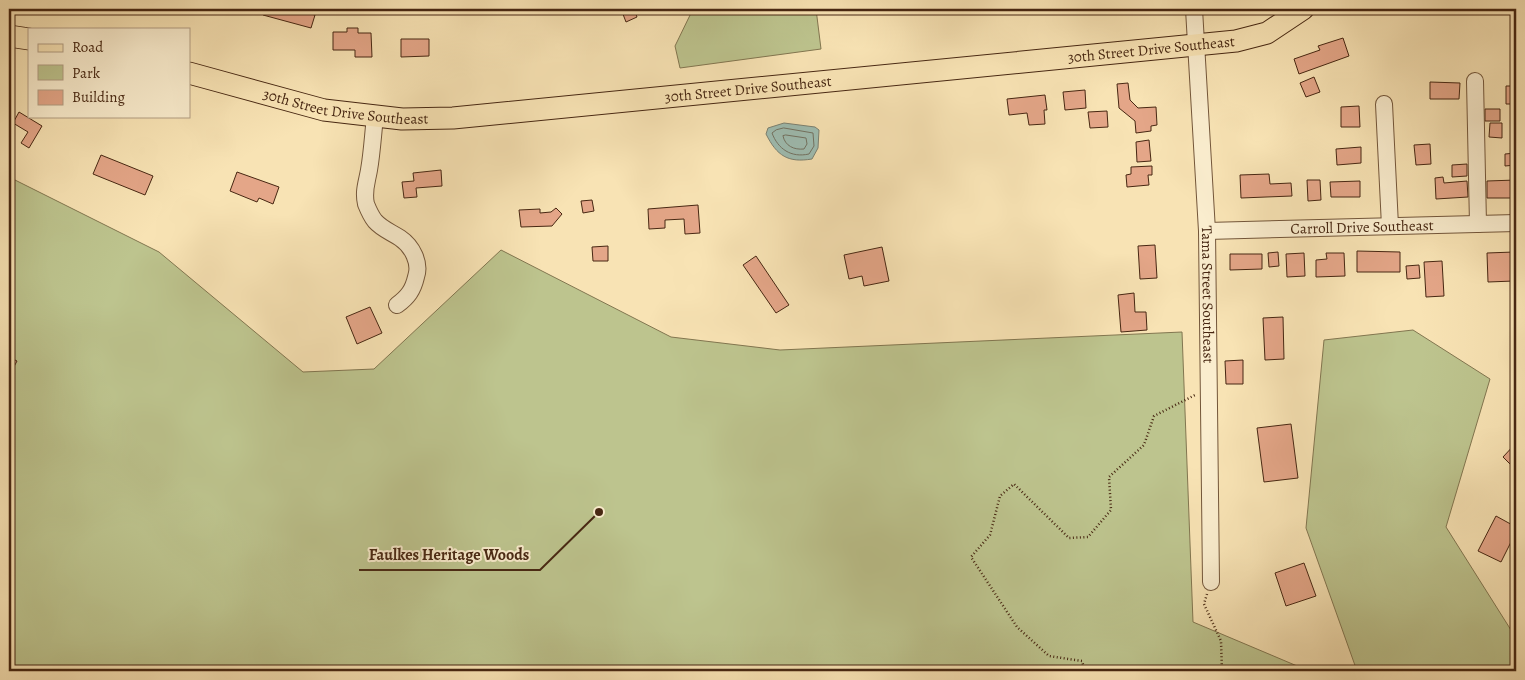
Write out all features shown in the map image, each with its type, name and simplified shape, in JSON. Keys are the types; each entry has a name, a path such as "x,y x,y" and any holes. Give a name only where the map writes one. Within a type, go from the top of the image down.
{"main road":[{"name":"30th Street Drive Southeast","path":"190,73 324,110 402,119 476,116 1236,41 1267,33 1303,9"},
{"path":"9,36 28,39"}],"street":[{"name":"Tama Street Southeast","path":"1194,9 1207,231 1211,582"},
{"path":"1475,81 1478,224"},
{"path":"1384,104 1390,226"},
{"path":"375,117 369,171 365,184 365,201 374,220 410,247 416,260 418,272 414,286 407,297 397,304"},
{"name":"Carroll Drive Southeast","path":"1207,231 1516,223"}],"path":[{"path":"1086,671 1082,661 1049,656 1017,627 972,557 990,535 1000,496 1014,484 1069,538 1088,538 1111,510 1109,477 1144,445 1154,416 1210,388"},
{"path":"1211,582 1204,604 1221,641 1222,671"}],"green space":[{"path":"693,9 816,9 821,49 680,68 675,46"},
{"path":"9,177 159,252 303,372 374,369 501,250 671,337 780,350 1182,332 1193,622 1309,671 9,671"},
{"path":"1413,330 1490,379 1446,527 1516,638 1516,671 1357,671 1306,528 1324,340"}],"water":[{"path":"784,123 815,127 819,130 818,148 812,159 790,159 774,148 766,134 768,128"}],"building":[{"path":"265,9 291,9 315,15 311,28 263,15"},
{"path":"621,9 634,9 637,17 626,22"},
{"path":"347,28 358,28 358,33 371,33 372,57 355,57 355,50 333,50 333,32 347,32"},
{"path":"1343,38 1349,56 1299,74 1294,59 1320,50 1318,46"},
{"path":"401,39 429,39 429,56 401,57"},
{"path":"1314,77 1320,92 1306,97 1300,83"},
{"path":"1430,82 1460,83 1459,99 1430,99"},
{"path":"1128,83 1130,100 1138,108 1156,107 1157,125 1151,126 1151,131 1136,133 1135,121 1119,108 1117,84"},
{"path":"1506,86 1516,86 1516,104 1506,104"},
{"path":"1085,90 1086,108 1065,110 1063,92"},
{"path":"1045,95 1047,110 1044,110 1045,124 1029,125 1027,113 1009,115 1007,99"},
{"path":"1359,106 1360,127 1341,127 1341,107"},
{"path":"1485,109 1500,109 1500,121 1485,121"},
{"path":"1107,111 1108,127 1090,128 1088,112"},
{"path":"19,112 42,126 29,148 21,143 28,132 13,123"},
{"path":"1490,123 1502,123 1502,138 1489,137"},
{"path":"1149,140 1151,161 1137,162 1136,142"},
{"path":"1430,144 1431,164 1416,165 1414,145"},
{"path":"1361,147 1361,163 1337,165 1336,149"},
{"path":"1516,153 1516,165 1505,166 1505,154"},
{"path":"101,155 153,176 145,195 93,174"},
{"path":"1467,164 1467,176 1452,177 1452,165"},
{"path":"1152,166 1152,175 1148,175 1149,185 1127,187 1126,175 1131,174 1131,167"},
{"path":"441,170 442,186 416,188 417,197 404,198 402,182 414,181 413,173"},
{"path":"237,172 279,187 273,204 259,198 257,202 230,191"},
{"path":"1269,174 1270,184 1291,183 1292,196 1241,198 1240,175"},
{"path":"1443,177 1444,183 1467,181 1468,197 1436,199 1435,178"},
{"path":"1307,180 1320,180 1321,200 1308,201"},
{"path":"1516,180 1516,198 1487,198 1487,181"},
{"path":"1360,181 1360,197 1331,197 1330,182"},
{"path":"592,200 594,211 583,213 581,201"},
{"path":"698,205 700,233 685,234 684,219 665,220 665,228 649,229 648,209"},
{"path":"556,208 562,214 552,226 521,227 519,210 540,209 540,213 551,212"},
{"path":"1155,245 1157,278 1140,279 1138,246"},
{"path":"608,246 608,261 593,261 592,247"},
{"path":"882,247 889,281 864,286 862,276 849,279 844,255"},
{"path":"1357,251 1400,252 1400,272 1357,272"},
{"path":"1278,252 1279,266 1269,267 1268,253"},
{"path":"1514,252 1514,281 1488,282 1487,253"},
{"path":"1304,253 1305,276 1287,277 1286,254"},
{"path":"1326,253 1344,253 1345,276 1316,277 1316,260 1327,259"},
{"path":"1230,254 1262,254 1262,269 1230,270"},
{"path":"756,256 789,305 776,313 743,265"},
{"path":"1442,261 1444,296 1426,297 1424,262"},
{"path":"1419,265 1420,278 1407,279 1406,266"},
{"path":"1134,293 1135,312 1146,312 1147,330 1121,332 1118,295"},
{"path":"370,307 382,333 357,344 346,317"},
{"path":"1283,317 1284,359 1265,360 1263,318"},
{"path":"9,357 17,361 9,376"},
{"path":"1243,360 1243,384 1226,384 1225,361"},
{"path":"1291,424 1298,478 1264,482 1257,428"},
{"path":"1516,443 1516,470 1503,457"},
{"path":"1496,516 1516,527 1516,532 1501,562 1478,551"},
{"path":"1304,563 1316,596 1286,606 1275,573"}],"place":[{"name":"Faulkes Heritage Woods","path":"599,512"}]}
